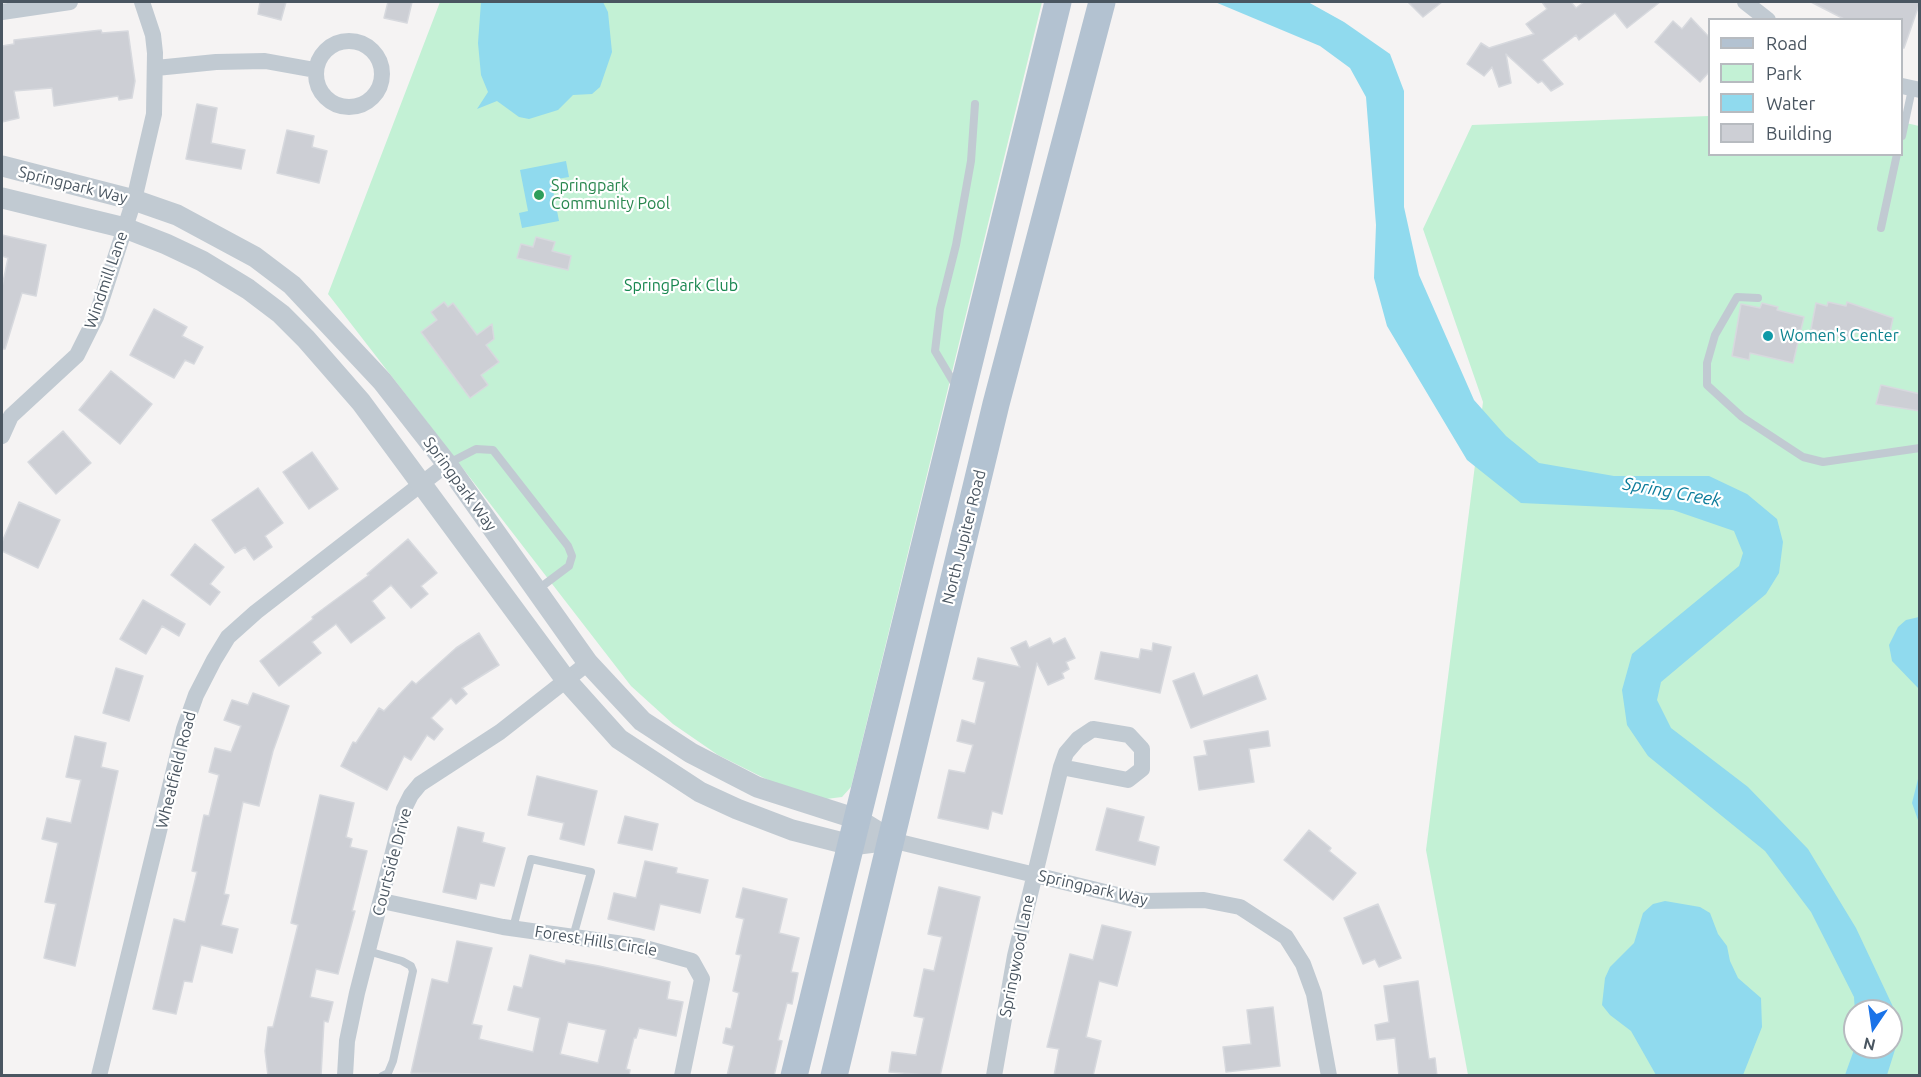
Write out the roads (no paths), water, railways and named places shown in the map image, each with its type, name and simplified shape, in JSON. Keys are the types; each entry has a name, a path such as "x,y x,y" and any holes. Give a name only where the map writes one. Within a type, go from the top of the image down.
{"main road":[{"path":"794,1076 1058,2"},
{"name":"North Jupiter Road","path":"834,1076 996,404 1102,2"},
{"path":"962,395 996,404"}],"street":[{"path":"2,12 70,2"},
{"name":"Windmill Lane","path":"2,436 11,416 77,355 96,317 125,228 134,200 154,114 156,68 153,35 142,2"},
{"path":"1745,2 1765,18"},
{"path":"349,41 365,45 377,56 382,70 380,87 371,99 357,107 341,107 326,99 317,86 315,70 321,55 334,44 349,41"},
{"path":"156,68 216,62 265,61 315,70"},
{"name":"Springpark Way","path":"2,166 134,200 177,215 215,233 255,257 292,285 366,363 447,464 588,663 642,721 691,753 757,788 857,819 891,840 1142,901 1221,902 1240,907 1264,920 1286,937 1307,971 1314,994 1329,1076"},
{"name":"Springpark Way","path":"2,198 125,228 202,261 248,289 281,314 361,402 566,680 619,739 672,776 736,809 792,830 851,845 891,840"},
{"name":"Wheatfield Road","path":"99,1076 184,729 196,695 214,660 228,637 256,612 447,464"},
{"name":"Courtside Drive","path":"345,1076 348,1041 368,951 404,809 411,795 420,784 500,732 588,663"},
{"name":"Springwood Lane","path":"994,1076 1033,875 1060,767 1066,753 1078,739 1093,729 1129,735 1142,749 1142,769 1128,780 1060,767"},
{"name":"Forest Hills Circle","path":"382,901 513,928 638,946 692,962 702,979 682,1076"}],"lane":[{"path":"1903,131 1911,88"},
{"path":"962,395 934,351 971,161 975,105"},
{"path":"1881,228 1897,156"},
{"path":"1758,298 1737,297 1715,335 1707,363 1707,385 1742,417 1803,457 1823,462 1920,448"},
{"path":"447,464 476,448 493,450 568,546 572,556 568,566 536,590"},
{"path":"513,928 531,859 591,872 573,937"},
{"path":"368,951 402,961 411,966 413,971 393,1061 388,1073 382,1076"}],"water":[{"path":"481,2 603,2 608,12 612,52 600,87 592,94 573,95 558,110 529,119 519,117 497,101 477,109 488,92 481,75 478,43"},
{"name":"Spring Creek","path":"1215,2 1308,2 1344,22 1390,54 1404,91 1404,207 1419,275 1474,400 1506,436 1539,463 1614,476 1709,476 1747,494 1777,519 1783,542 1779,573 1766,594 1661,682 1657,700 1671,728 1748,787 1808,849 1856,928 1889,999 1854,999 1811,912 1765,851 1648,756 1627,725 1622,690 1632,654 1739,566 1743,553 1734,531 1673,510 1521,503 1467,460 1387,326 1374,278 1376,225 1366,97 1350,68 1320,46"},
{"name":"Springpark Community Pool","path":"566,161 569,177 551,180 559,221 522,228 519,213 528,211 520,170"},
{"path":"1920,617 1919,689 1892,661 1889,645 1898,627 1906,620"},
{"path":"1919,775 1919,823 1912,803"},
{"path":"1665,901 1700,907 1710,913 1718,934 1727,946 1730,961 1738,978 1761,998 1762,1027 1743,1075 1656,1075 1631,1031 1610,1015 1602,1005 1605,978 1610,967 1634,943 1643,913 1653,904"},
{"path":"1851,1059 1892,1059 1887,1075 1845,1075"}],"place":[{"name":"Springpark Community Pool","path":"539,195"},
{"name":"Women's Center","path":"1768,336"}],"park label":[{"name":"SpringPark Club","path":"681,286"}]}
